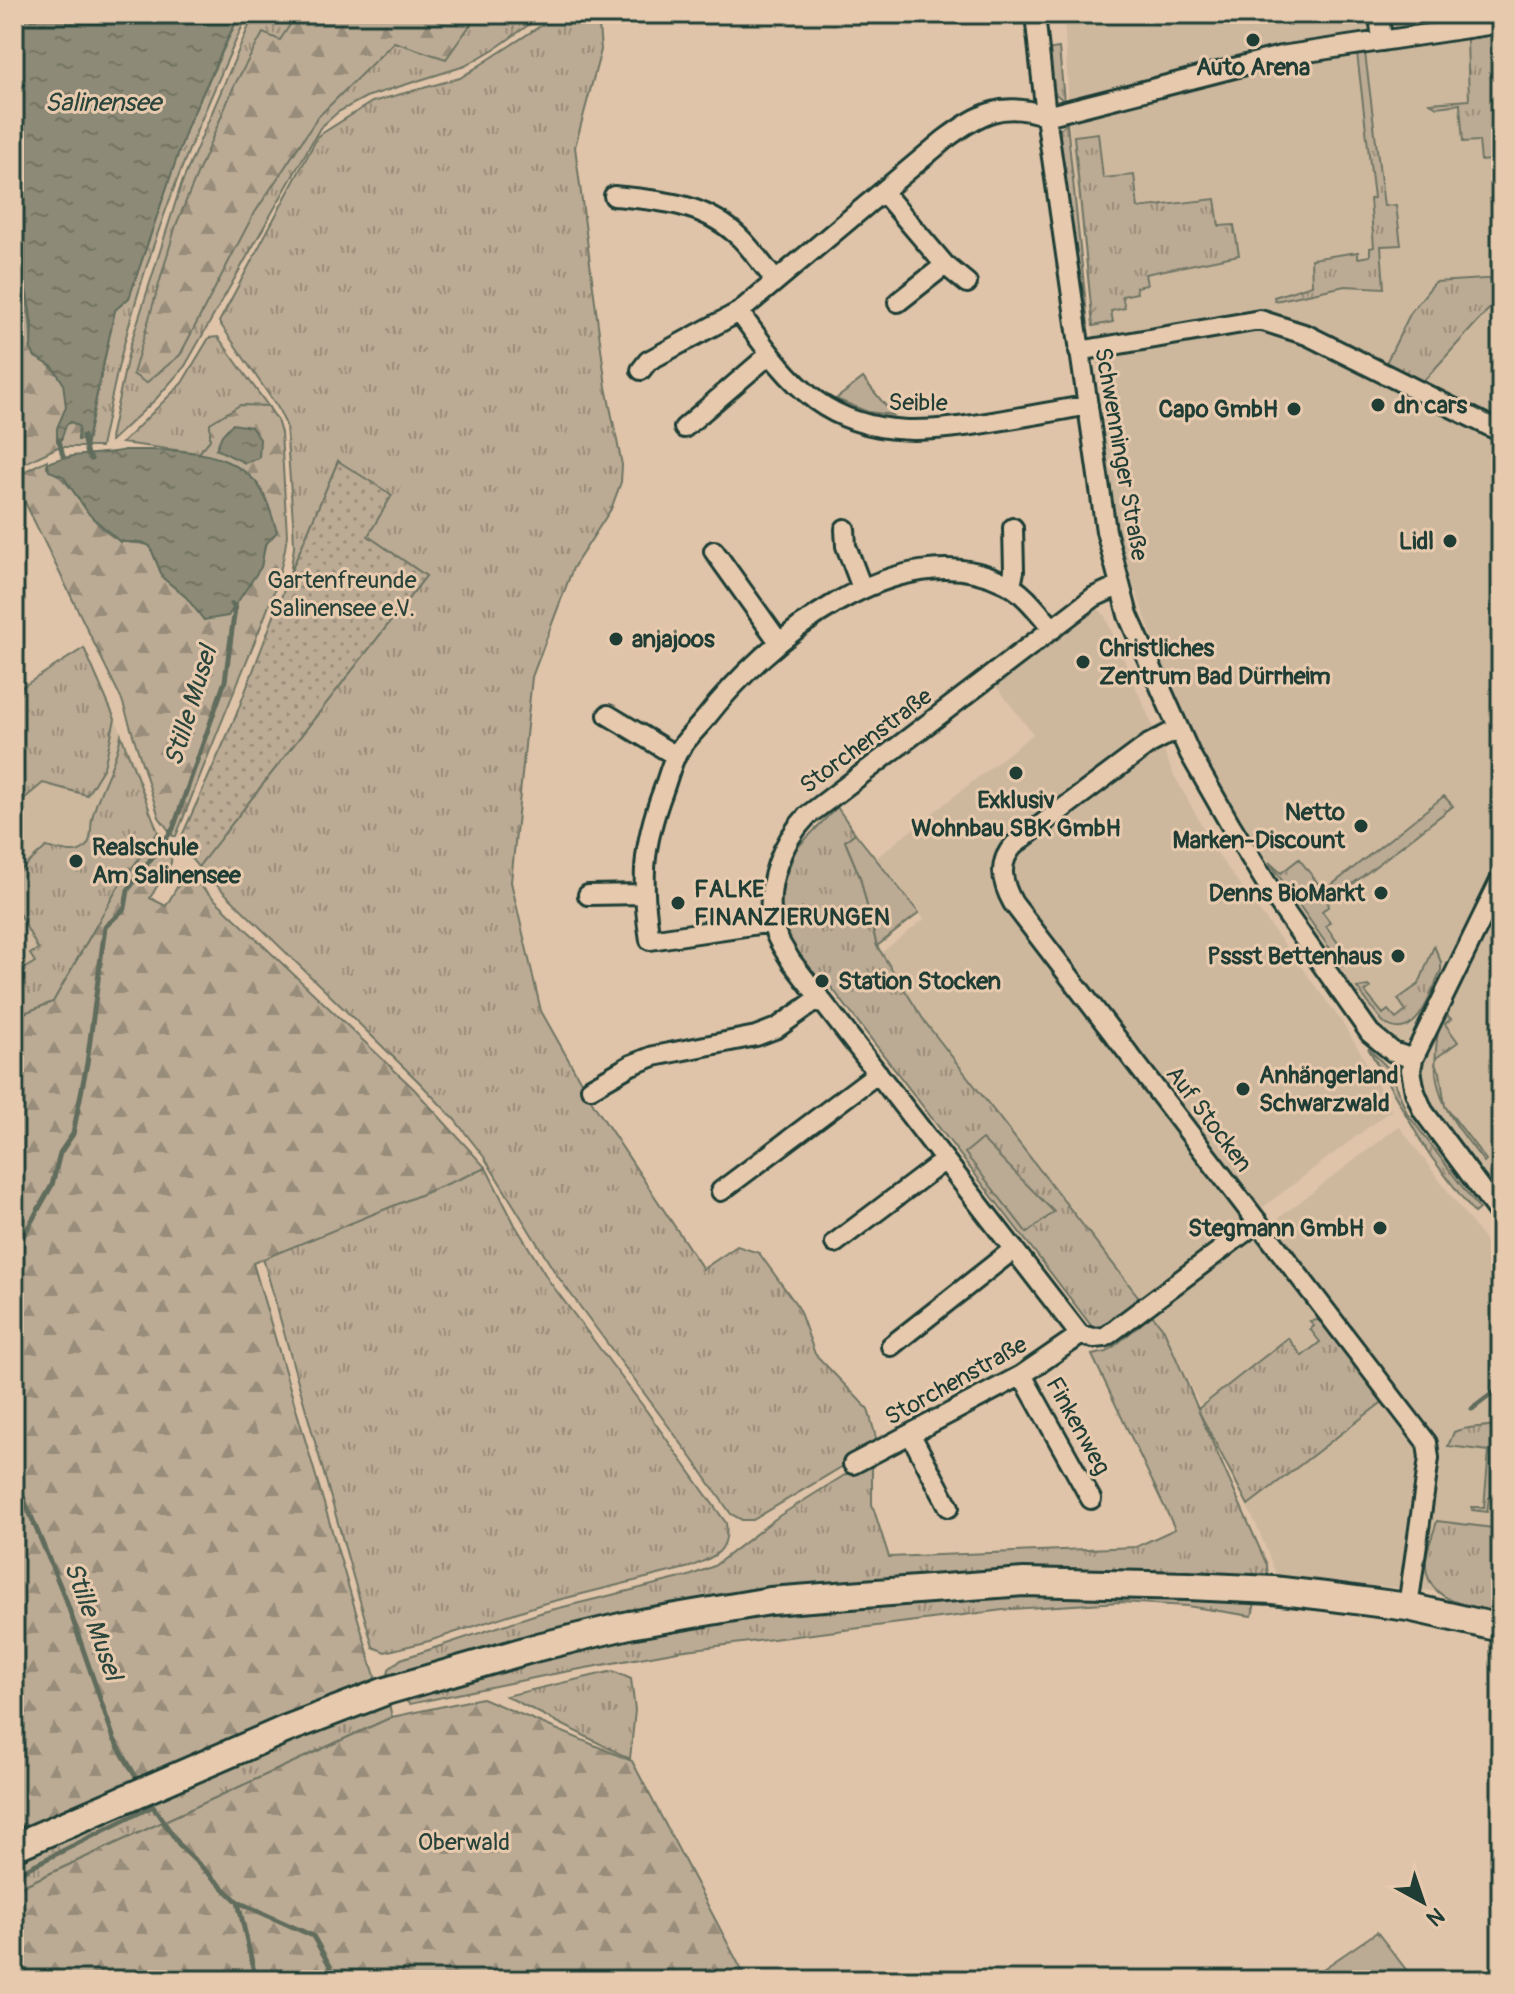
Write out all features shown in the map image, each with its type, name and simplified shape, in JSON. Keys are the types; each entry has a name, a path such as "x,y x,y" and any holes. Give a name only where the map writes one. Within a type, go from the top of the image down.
{"street":[{"name":"Schwenninger Straße","path":"1035,14 1046,116 1106,531 1128,615 1190,754 1256,867 1370,1033 1393,1052 1413,1059"},
{"path":"1379,14 1382,41"},
{"path":"641,370 648,361 739,312 944,140 980,116 1016,107 1046,116 1281,56 1501,23"},
{"path":"883,192 945,265 967,283"},
{"path":"614,196 662,200 705,212 737,234 776,281"},
{"path":"898,302 945,265"},
{"name":"Seible","path":"739,312 797,384 823,405 883,429 908,432 948,430 1088,405"},
{"path":"1079,351 1260,320 1307,335 1501,432"},
{"path":"684,428 770,354"},
{"path":"1011,586 1014,571 1013,528"},
{"path":"845,529 846,546 862,588"},
{"path":"714,551 779,642"},
{"path":"772,922 650,940 643,894 644,859 656,810 676,756 727,690 779,642 862,588 901,575 936,570 973,572 1011,586 1053,629"},
{"name":"Storchenstraße","path":"1120,585 1094,597 800,823 778,861 772,922 791,961 1080,1335 1105,1337 1258,1222"},
{"path":"608,715 676,756"},
{"name":"Auf Stocken","path":"1178,729 1149,744 1014,845 1007,852 1002,876 1013,903 1427,1443 1428,1471 1408,1607"},
{"path":"1501,879 1413,1059 1411,1070 1423,1111 1501,1216"},
{"path":"588,895 643,894"},
{"path":"591,1088 654,1056 756,1036 777,1028 819,998"},
{"path":"721,1191 878,1073"},
{"path":"835,1243 945,1160"},
{"path":"891,1346 1014,1249"},
{"name":"Storchenstraße","path":"853,1464 1022,1375 1080,1335"},
{"name":"Finkenweg","path":"1022,1375 1091,1499"},
{"path":"911,1435 949,1507"},
{"path":"14,1847 284,1730 386,1691 538,1647 629,1625 770,1601 857,1592 1024,1582 1273,1590 1408,1607 1501,1628"}],"shaded area":[{"path":"1064,14 1501,14 1501,1195 1439,1116 1252,843 1218,787 1178,705 1118,544 1070,134"},
{"path":"1095,604 1105,616 1174,775 1220,858 1340,1019 1391,1110 1141,1300 925,1022 881,953 924,919 876,858 1033,734 992,681"},
{"name":"Realschule Am Salinensee","path":"84,648 132,757 158,832 14,1017 14,692"},
{"path":"1399,1126 1501,1262 1501,1597 1277,1577 1259,1531 1164,1330 1152,1315"}],"green space":[{"path":"240,14 248,14 194,138 147,265 122,352 101,447 86,447 115,310 129,298 188,125"},
{"path":"254,14 544,14 465,66 366,97 338,112 320,128 185,366 156,399 111,441 130,346 181,185"},
{"path":"297,14 478,14 446,59 394,42 318,117 252,217 180,355 146,383 133,374 176,225 234,86 263,33 280,40"},
{"path":"559,14 598,14 601,50 575,147 606,387 622,465 621,482 611,509 573,568 532,677 511,882 541,1011 594,1105 703,1269 737,1246 759,1253 798,1307 815,1354 868,1409 878,1445 753,1520 742,1520 731,1514 556,1274 484,1157 455,1120 198,867 426,576 368,536 338,461 290,574 294,547 286,425 278,408 219,322 318,136 372,102 460,78"},
{"path":"1501,34 1501,159 1481,161 1479,141 1463,142 1460,104 1437,107 1430,103 1469,100 1467,39"},
{"path":"1059,48 1064,101 1053,92 1046,50"},
{"path":"1357,53 1365,53 1384,206 1396,205 1401,245 1381,246 1384,288 1345,286 1275,301 1274,297 1312,285 1311,259 1358,252 1358,258 1370,256 1370,248 1374,247 1370,199 1374,198"},
{"path":"1067,123 1087,326 1074,285 1056,137"},
{"path":"1098,133 1103,178 1134,175 1138,208 1215,199 1219,226 1234,225 1239,255 1145,274 1147,285 1136,287 1137,293 1122,296 1125,308 1111,311 1113,322 1093,326 1074,136"},
{"path":"14,242 24,282 31,349 58,374 66,388 66,409 58,440 71,422 79,427 78,440 87,440 86,447 58,447 25,463 14,454"},
{"path":"1501,278 1501,300 1497,300 1421,384 1384,367 1411,312 1435,282"},
{"path":"218,337 268,406 240,405 199,453 122,443 182,383 209,338"},
{"path":"863,378 893,415 868,412 836,399"},
{"path":"240,405 268,406 277,420 281,433 287,535 275,587 263,621 176,836 173,836 159,817 122,700 16,484 27,470 47,460 47,468 67,483 90,515 108,533 123,541 150,546 163,578 186,597 204,620 261,567 265,545 233,465 199,453 210,440 210,423"},
{"name":"Gartenfreunde Salinensee e.V.","path":"338,461 392,495 368,536 426,576 198,867 180,840 235,718 290,574"},
{"path":"84,648 115,719 104,767 87,795 43,783 20,802 14,795 14,692"},
{"path":"121,735 158,832 117,889 53,1002 14,1017 14,975 35,962 30,954 38,949 14,904 14,876 46,847 75,852 86,846 95,808"},
{"path":"1444,796 1453,806 1328,903 1329,906 1322,911 1330,922 1326,926 1348,957 1348,962 1342,966 1269,862 1281,873 1299,859 1324,891"},
{"path":"837,807 855,833 845,841 860,877 877,946 925,1022 1141,1300 1104,1329 1093,1328 822,975 814,980 787,947 778,915 780,892 796,849"},
{"path":"158,832 172,844 171,863 150,898 166,906 186,872 414,1089 486,1168 253,1263 375,1676 373,1685 37,1826 14,1831 14,1017 53,1002 117,889"},
{"path":"855,833 919,913 877,946 860,877 845,841"},
{"path":"1434,946 1441,970 1421,1013 1405,1027 1396,1028 1384,1023 1357,988 1368,986 1370,988 1365,992 1383,1014 1388,1010 1396,1019 1406,1011 1398,999 1419,984"},
{"path":"1446,1014 1451,1019 1445,1024 1458,1042 1436,1058 1438,1031"},
{"path":"1368,1048 1389,1069 1407,1113 1479,1209 1474,1213 1426,1150"},
{"path":"1436,1066 1440,1072 1445,1104 1437,1083"},
{"path":"1446,1108 1486,1160 1484,1162 1455,1123"},
{"path":"982,1139 1054,1212 1027,1233 965,1153"},
{"path":"486,1168 515,1225 549,1281 726,1523 727,1533 718,1552 690,1567 542,1604 385,1652 373,1647 263,1258"},
{"path":"1152,1315 1164,1330 1198,1409 1288,1338 1302,1356 1320,1342 1310,1329 1314,1326 1310,1321 1320,1322 1324,1319 1385,1400 1248,1505 1198,1410 1267,1565 1268,1578 861,1582 392,1680 388,1676 389,1669 401,1659 543,1612 689,1576 714,1566 779,1516 872,1458 872,1504 889,1557 1136,1547 1175,1529 1092,1355 1107,1352"},
{"path":"1501,1423 1501,1489 1489,1498 1487,1512 1472,1510 1472,1507 1484,1507 1489,1451 1448,1446 1454,1432"},
{"path":"1437,1521 1501,1529 1501,1614 1450,1600 1432,1585 1426,1559"},
{"path":"1042,1583 1256,1599 1252,1616 1187,1606 1120,1602 1011,1609 678,1651 410,1704 403,1699 647,1627"},
{"path":"613,1671 631,1679 635,1710 630,1759 506,1696"},
{"path":"386,1691 392,1717 14,1890 14,1856"},
{"name":"Oberwald","path":"482,1698 632,1761 747,1980 14,1980 14,1890 392,1717"},
{"path":"1377,1932 1414,1980 1307,1980"}],"water":[{"name":"Salinensee","path":"14,14 239,14 188,125 129,298 115,310 87,440 78,440 79,427 71,422 66,425 61,440 57,441 57,428 66,407 63,383 53,367 35,357 31,349 32,324 28,298 14,242"},
{"path":"232,424 251,427 260,439 259,458 245,463 216,449 222,435"},
{"path":"125,450 194,452 211,456 242,470 259,486 277,532 265,545 261,567 228,616 204,620 186,597 163,578 150,546 142,542 120,542 89,514 63,476 49,471 48,463 57,460"}],"waterway":[{"name":"Stille Musel","path":"83,436 87,455 91,459"},
{"name":"Stille Musel","path":"59,440 63,456"},
{"name":"Stille Musel","path":"14,1400 22,1389 21,1240 52,1185 60,1153 73,1134 87,1063 105,927 125,908 128,890 173,829 225,681 235,608 232,604"},
{"path":"1472,1409 1501,1387"},
{"name":"Stille Musel","path":"14,1475 66,1600 114,1739 137,1779"},
{"name":"Stille Musel","path":"149,1801 181,1847 238,1902 256,1980"},
{"path":"14,1875 151,1807"},
{"path":"238,1902 313,1936 338,1980"}],"place":[{"name":"Auto Arena","path":"1253,40"},
{"name":"dn cars","path":"1378,405"},
{"name":"Capo GmbH","path":"1294,409"},
{"name":"Lidl","path":"1450,541"},
{"name":"anjajoos","path":"616,639"},
{"name":"Christliches Zentrum Bad Dürrheim","path":"1083,662"},
{"name":"Exklusiv Wohnbau SBK GmbH","path":"1016,773"},
{"name":"Netto Marken-Discount","path":"1361,826"},
{"name":"Realschule Am Salinensee","path":"76,861"},
{"name":"Denns BioMarkt","path":"1381,893"},
{"name":"FALKE FINANZIERUNGEN","path":"678,903"},
{"name":"Pssst Bettenhaus","path":"1398,956"},
{"name":"Station Stocken","path":"822,981"},
{"name":"Anhängerland Schwarzwald","path":"1243,1089"},
{"name":"Stegmann GmbH","path":"1380,1228"}]}
